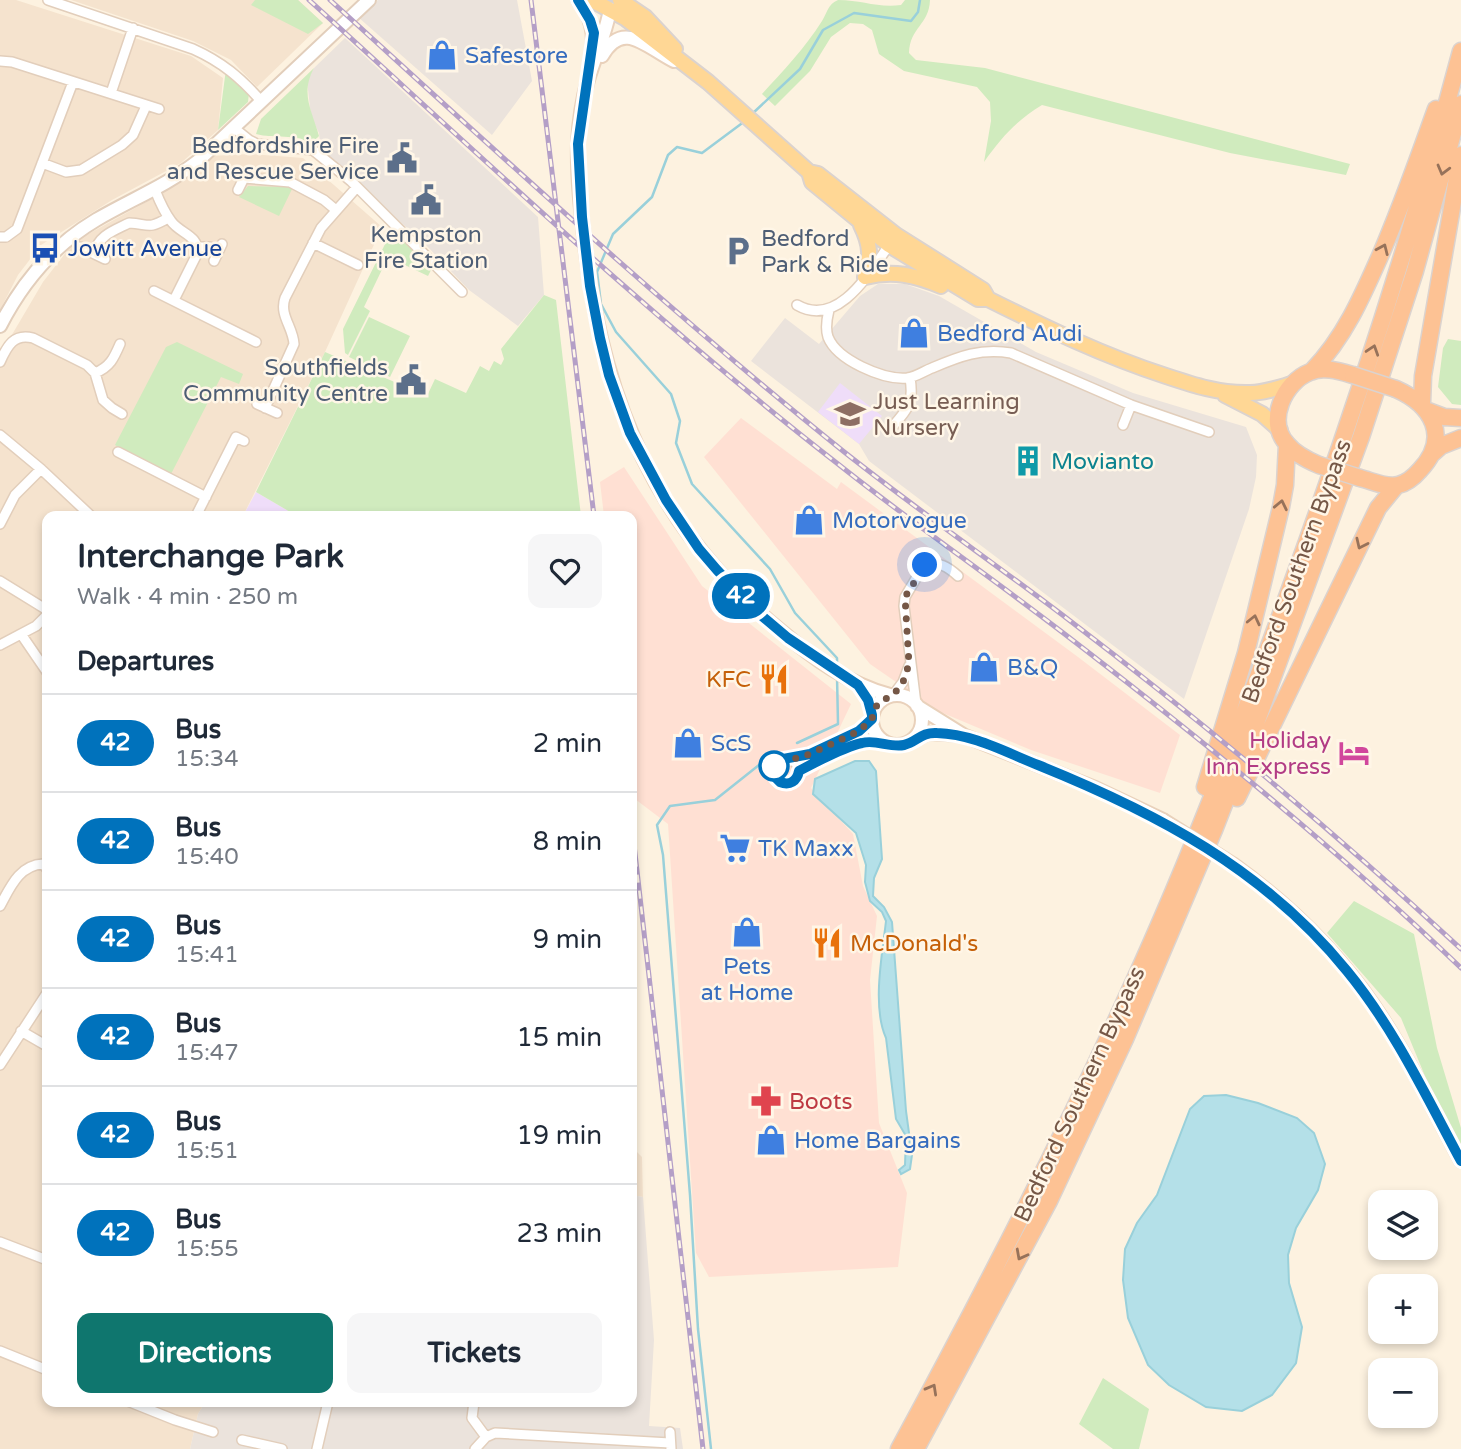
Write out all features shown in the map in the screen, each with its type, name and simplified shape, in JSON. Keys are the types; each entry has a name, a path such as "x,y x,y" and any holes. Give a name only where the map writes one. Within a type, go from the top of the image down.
{"highway":[{"path":"1132,987 1200,803 1246,653 1285,485 1281,404 1292,384 1312,371 1338,340 1365,289 1404,201 1461,37"},
{"name":"Bedford Southern Bypass","path":"899,1449 973,1314 1132,987 1243,719 1342,446 1401,263 1461,51"},
{"name":"Bedford Southern Bypass","path":"916,1449 1044,1211 1174,927 1259,716 1361,437 1415,271 1461,104"},
{"path":"1432,454 1436,432 1425,407 1423,376 1461,155"},
{"path":"1312,371 1325,369 1353,375 1396,389 1444,417 1461,418"},
{"path":"1283,437 1303,457 1319,465 1382,485 1396,486 1407,482 1418,473 1441,446 1461,438"},
{"path":"1174,927 1207,865 1254,760 1378,508 1396,486"}],"main road":[{"path":"0,326 24,285 53,253 95,221 155,190 198,161 369,0"},
{"path":"578,0 593,28 589,77"},
{"path":"592,0 620,3 651,22 691,69"},
{"path":"620,3 606,31 582,105 578,144 583,229 590,286 609,375 626,422 651,476 699,549 756,611 788,638 838,673 858,685 892,695 906,696 965,736 1104,792 1163,821 1234,865 1273,895 1305,924 1360,987 1395,1041 1461,1161"},
{"path":"620,3 809,172 818,174 893,240 959,289 978,299 988,299 1086,346 1138,367 1218,391 1262,414 1283,437"},
{"path":"589,77 609,44 620,37 633,38 691,69"},
{"path":"809,172 812,183 860,223 983,290 988,299"},
{"path":"860,223 870,247 869,263 864,277"},
{"path":"864,277 900,274 923,279 950,290 959,289"},
{"path":"1218,391 1260,393 1292,384"},
{"path":"858,685 868,700 874,730 884,742 904,745 930,733 965,736"},
{"path":"872,717 880,702 892,695"},
{"path":"916,705 921,722 917,737"}],"street":[{"path":"48,0 213,58 242,79 261,101"},
{"path":"111,93 133,28"},
{"path":"0,61 12,62 159,109"},
{"path":"0,237 6,237 17,229 73,82"},
{"path":"43,163 66,172 81,170 122,145 133,135 146,106"},
{"path":"234,128 249,141 257,144 313,150 357,187 462,292"},
{"path":"238,190 244,178 290,182 324,200 336,210"},
{"path":"276,413 261,406 294,344 282,306 313,243 336,210 357,187"},
{"path":"155,190 168,218 195,240 198,247 174,300"},
{"path":"94,253 102,236 129,223 146,227 168,218"},
{"path":"797,305 816,312 829,310 841,303 893,240"},
{"path":"313,243 358,265"},
{"path":"80,247 105,259"},
{"path":"198,247 210,247 218,252"},
{"path":"154,291 256,342"},
{"path":"829,310 827,335 832,344 864,368 884,376 910,378 957,357 992,350 1011,354 1131,405 1209,432"},
{"path":"0,362 9,344 24,336 87,365 95,373 103,400 122,414"},
{"path":"95,373 111,362 120,344"},
{"path":"893,426 910,403 910,378"},
{"path":"1123,425 1131,405"},
{"path":"0,435 41,468 86,511"},
{"path":"199,511 236,437 244,441"},
{"path":"118,452 206,497"},
{"path":"0,524 15,495 41,468"},
{"path":"916,705 909,664 905,597 925,565 936,563 947,566 958,576"},
{"path":"0,581 42,610"},
{"path":"0,645 42,620"},
{"path":"21,634 42,664"},
{"path":"892,695 903,682 909,664"},
{"path":"793,759 798,764 797,778 787,784 780,782 773,770 776,763 785,758 793,759 810,754 859,731 872,717"},
{"path":"799,771 862,742 884,742"},
{"path":"0,906 23,871 34,864 42,864"},
{"path":"0,1065 42,1000"},
{"path":"21,1031 42,1043"},
{"path":"0,1242 42,1258"},
{"path":"0,1352 42,1368"},
{"path":"147,1407 175,1420 213,1432"},
{"path":"317,1449 327,1407"},
{"path":"473,1407 472,1418 486,1437"},
{"path":"475,1449 486,1437 495,1433 671,1441"},
{"path":"242,1440 276,1448"}],"shaded area":[{"path":"0,0 16,0 191,56 223,78 218,130 181,163 112,200 41,245 18,275 0,310"},
{"path":"71,0 298,0 323,23 257,87 231,60 193,41"},
{"name":"Safestore","path":"378,0 517,0 532,81 492,135 358,17"},
{"path":"345,38 538,217 544,295 518,326 469,290 425,244 321,151 319,133 311,117 307,80 314,68"},
{"path":"250,154 303,158 382,227 325,352 246,511 42,511 42,1407 202,1407 190,1449 0,1449 0,355 43,282 74,242 148,201 211,156"},
{"path":"878,284 905,284 939,296 1036,352 1133,393 1246,427 1257,455 1256,477 1249,509 1184,699 869,461 859,444 751,361 785,318 819,344 860,296"},
{"name":"Just Learning Nursery","path":"840,383 882,416 859,444 818,412"},
{"path":"741,418 837,489 841,482 1180,735 1160,793 1031,750 938,711 870,664 704,457"},
{"path":"624,467 702,586 851,704 811,788 853,834 863,886 877,916 870,980 879,1123 907,1193 898,1267 709,1277 696,1253 668,824 637,801 637,511 603,511 600,482"},
{"path":"256,492 288,511 246,511"},
{"path":"637,1152 642,1157 643,1197 637,1196"},
{"path":"637,1196 643,1197 654,1340 649,1426 680,1428 683,1449 190,1449 202,1407 637,1407"}],"green space":[{"path":"255,0 298,0 323,23 308,34 251,5"},
{"path":"838,0 892,6 901,5 905,0 930,0 926,15 910,44 909,53 916,60 985,68 1350,164 1346,175 1230,153 1042,105 1010,130 984,162 991,121 990,102 977,87 904,71 879,54 872,30 863,24 850,23 831,37 810,71 775,106 762,94 801,50 830,6"},
{"path":"314,68 308,94 319,136 311,144 292,137 256,134 261,119"},
{"path":"226,69 249,93 248,102 218,130"},
{"path":"248,186 293,187 279,216 239,197"},
{"path":"393,228 433,266 428,276 388,257 364,307 370,311 348,355 345,353 343,329"},
{"path":"544,295 556,300 580,511 288,511 256,492 325,352 427,396 435,379 466,393 480,366 489,371 494,361 501,365 504,359 501,349"},
{"path":"369,317 410,336 390,377 349,357"},
{"path":"1448,339 1461,341 1461,405 1452,404 1438,387 1443,348"},
{"path":"177,342 243,374 239,384 221,377 171,474 115,445 166,347"},
{"path":"1354,901 1414,934 1437,1048 1461,1128 1461,1150 1439,1110 1401,1018 1327,933"},
{"path":"1103,1378 1149,1409 1139,1449 1113,1449 1079,1424"}],"water":[{"path":"855,761 869,761 876,771 882,859 874,878 873,896 884,907 892,922 906,1111 912,1155 910,1169 901,1174 899,1170 905,1165 906,1136 896,1119 879,997 886,921 882,912 870,901 865,882 866,865 856,833 813,794 815,779"},
{"path":"1226,1095 1258,1103 1297,1118 1314,1133 1325,1164 1318,1190 1296,1228 1288,1255 1289,1283 1302,1327 1296,1363 1272,1395 1242,1411 1206,1407 1169,1385 1148,1365 1128,1318 1123,1280 1125,1249 1137,1223 1157,1195 1190,1109 1204,1096"}],"waterway":[{"path":"752,114 800,69 823,30 854,13 911,21 918,12 920,0"},
{"path":"745,121 702,153 677,147 668,155 652,197 613,234 597,272 601,304 616,332 671,394 680,421 676,443 692,484 770,569 795,613 837,658 837,666"},
{"path":"797,743 838,724 837,676"},
{"path":"711,1449 698,1329 663,855 657,825 670,806 715,800 759,765"}],"railway":[{"path":"309,0 569,237 702,353 866,486 1062,632 1216,753 1316,837 1461,968"},
{"path":"330,0 711,342 871,473 1069,620 1170,699 1318,821 1461,949"},
{"path":"531,0 593,511"},
{"path":"637,871 703,1449"}],"bus line":[{"name":"42","path":"578,0 594,33 578,144 587,263 604,356 630,433 666,500 699,549 717,570 756,611 788,638 858,685 868,700 872,715 872,719 859,731 810,754 778,760 773,770 775,777 780,782 791,783 797,778 799,771 862,742 884,742 898,746 924,734 943,733 965,736 996,748 1108,794 1163,821 1255,880 1289,909 1333,954 1385,1023 1461,1161"}],"place":[{"name":"Safestore","path":"442,55"},
{"name":"Bedfordshire Fire and Rescue Service","path":"402,158"},
{"name":"Kempston Fire Station","path":"426,200"},
{"name":"Jowitt Avenue","path":"45,248"},
{"name":"Bedford Park & Ride","path":"738,251"},
{"name":"Bedford Audi","path":"914,333"},
{"name":"Southfields Community Centre","path":"411,380"},
{"name":"Just Learning Nursery","path":"850,414"},
{"name":"Movianto","path":"1028,461"},
{"name":"Motorvogue","path":"809,520"},
{"name":"B&Q","path":"984,667"},
{"name":"KFC","path":"774,679"},
{"name":"ScS","path":"688,743"},
{"name":"Holiday Inn Express","path":"1354,753"},
{"name":"TK Maxx","path":"735,848"},
{"name":"Pets at Home","path":"747,932"},
{"name":"McDonald's","path":"827,943"},
{"name":"Boots","path":"766,1101"},
{"name":"Home Bargains","path":"771,1140"}],"route":[{"path":"774,766 782,758 793,759 810,754 859,731 872,719 874,709 883,698 894,694 903,682 909,664 905,597 925,565"}]}
